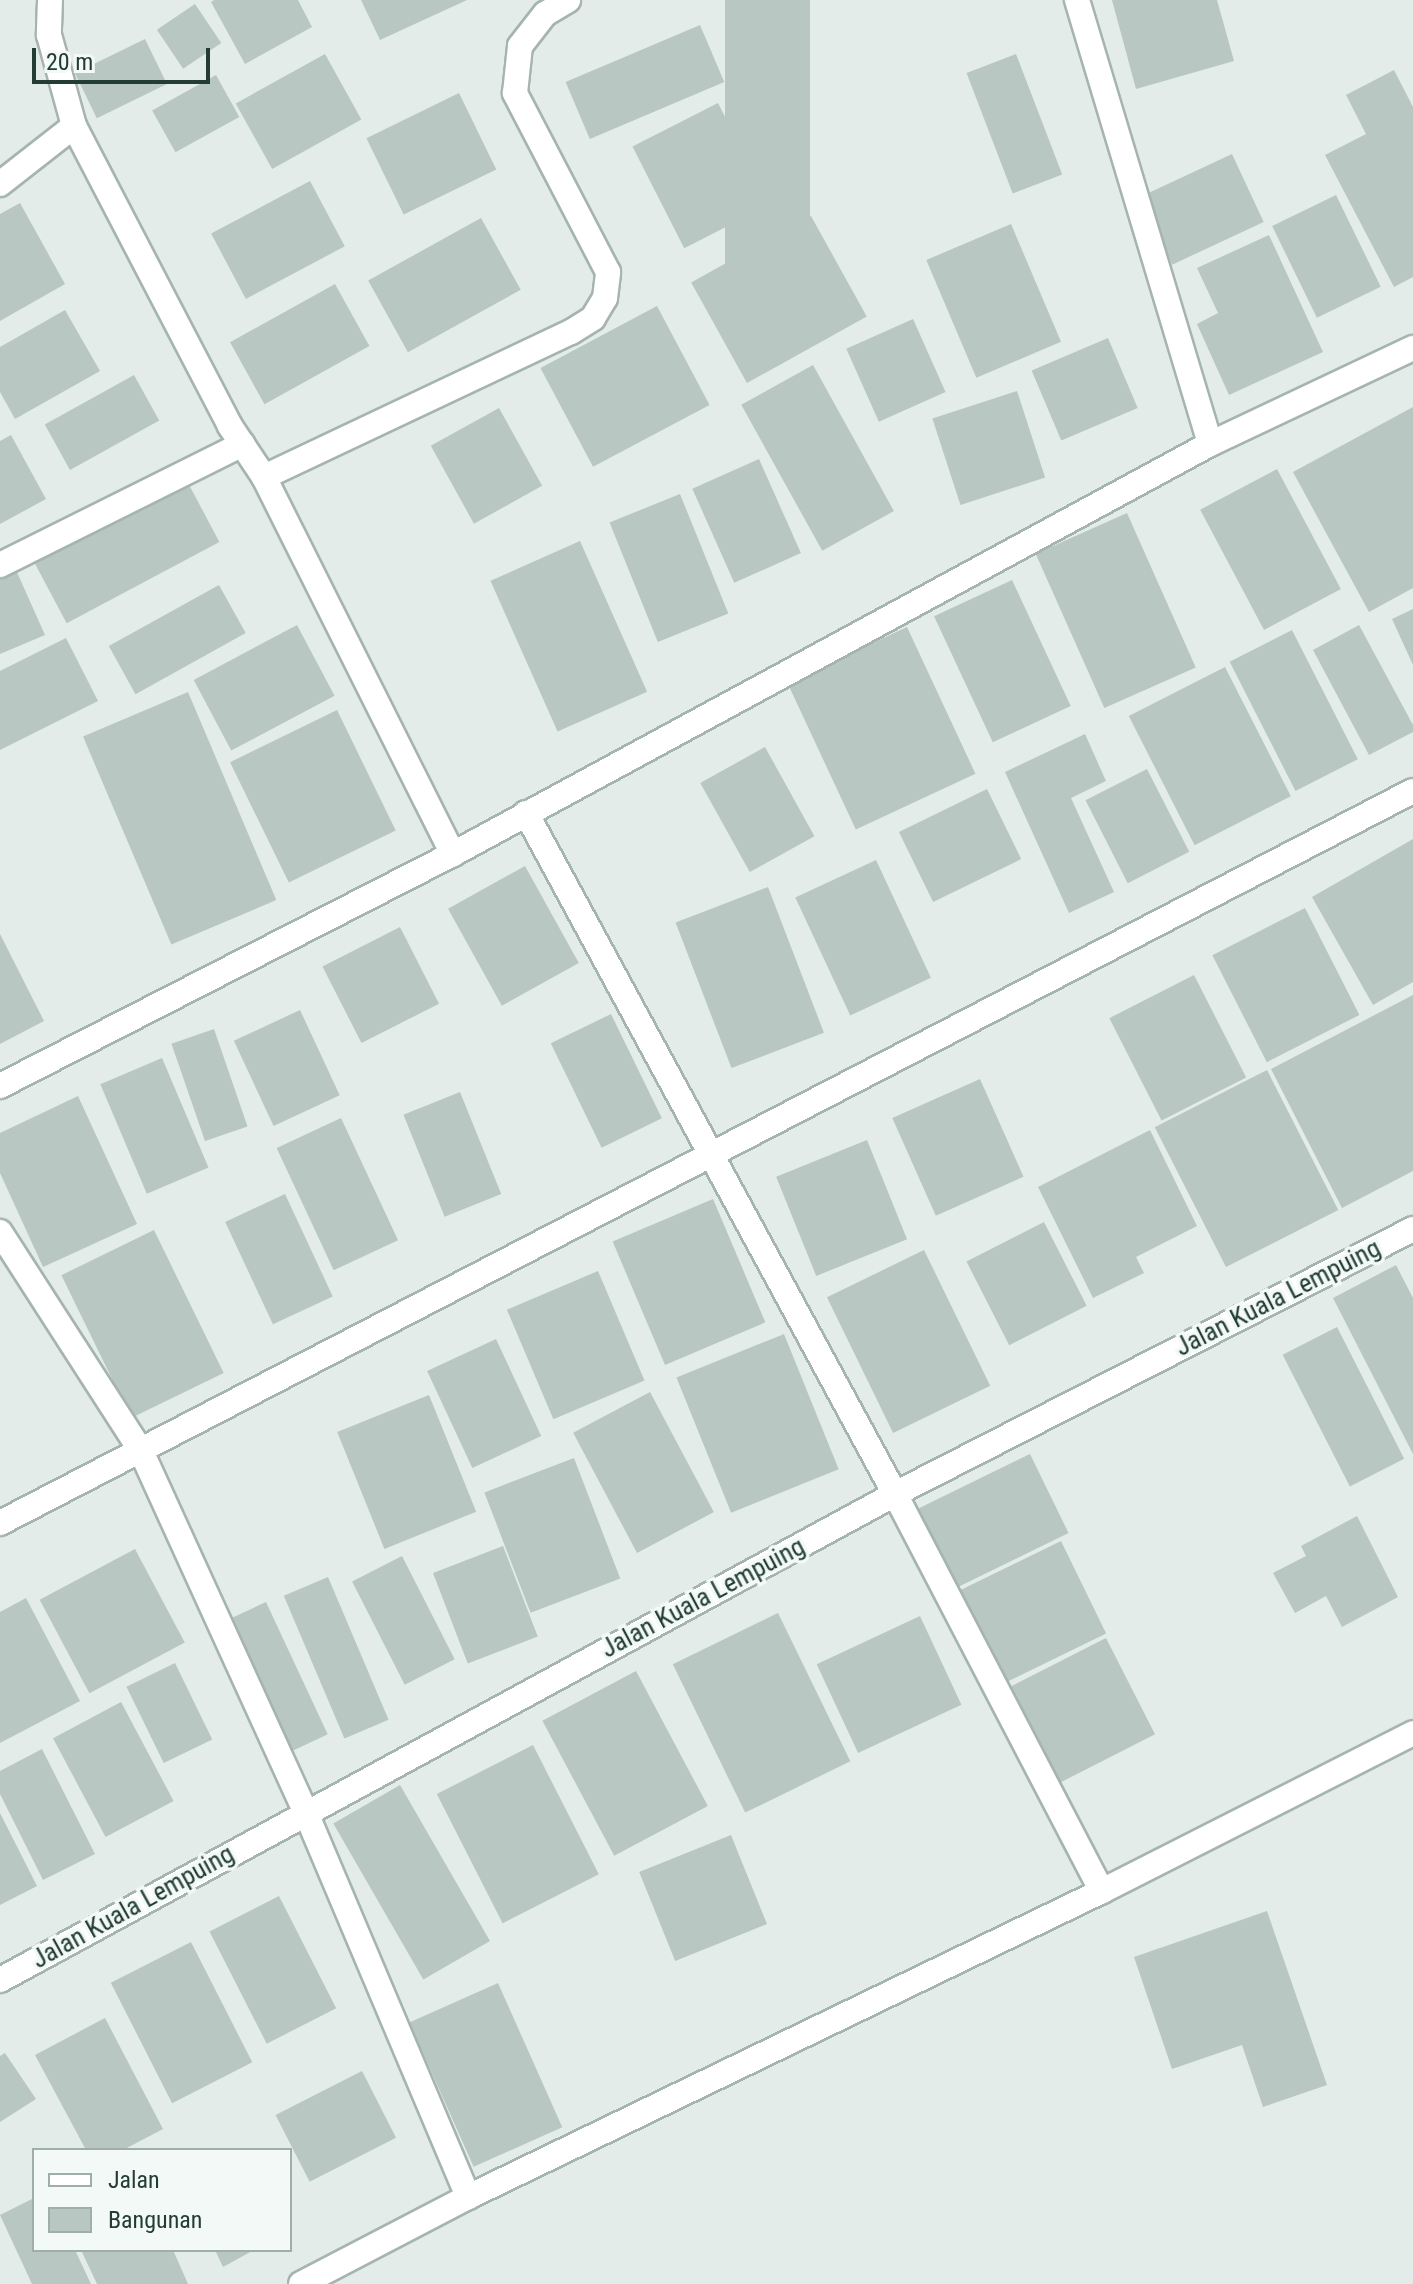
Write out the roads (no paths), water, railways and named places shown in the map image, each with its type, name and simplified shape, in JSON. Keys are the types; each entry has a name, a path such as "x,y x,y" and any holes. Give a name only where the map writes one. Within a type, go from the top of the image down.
{"street":[{"path":"50,0 49,35 74,126 243,444 264,477 453,854"},
{"path":"264,477 571,332 593,318 605,298 608,272 515,93 520,46 545,14 568,0"},
{"path":"1077,0 1098,60 1210,444"},
{"path":"0,184 74,126"},
{"path":"0,1086 453,854 1210,444 1413,348"},
{"path":"0,565 243,444"},
{"path":"0,1523 710,1158 1413,791"},
{"path":"526,813 710,1158 895,1494 1102,1891"},
{"name":"Jalan Kuala Lempuing","path":"0,1980 895,1494 1413,1229"},
{"path":"0,1232 141,1451 306,1813 468,2197"},
{"path":"301,2284 468,2197 1102,1891 1413,1733"}]}
